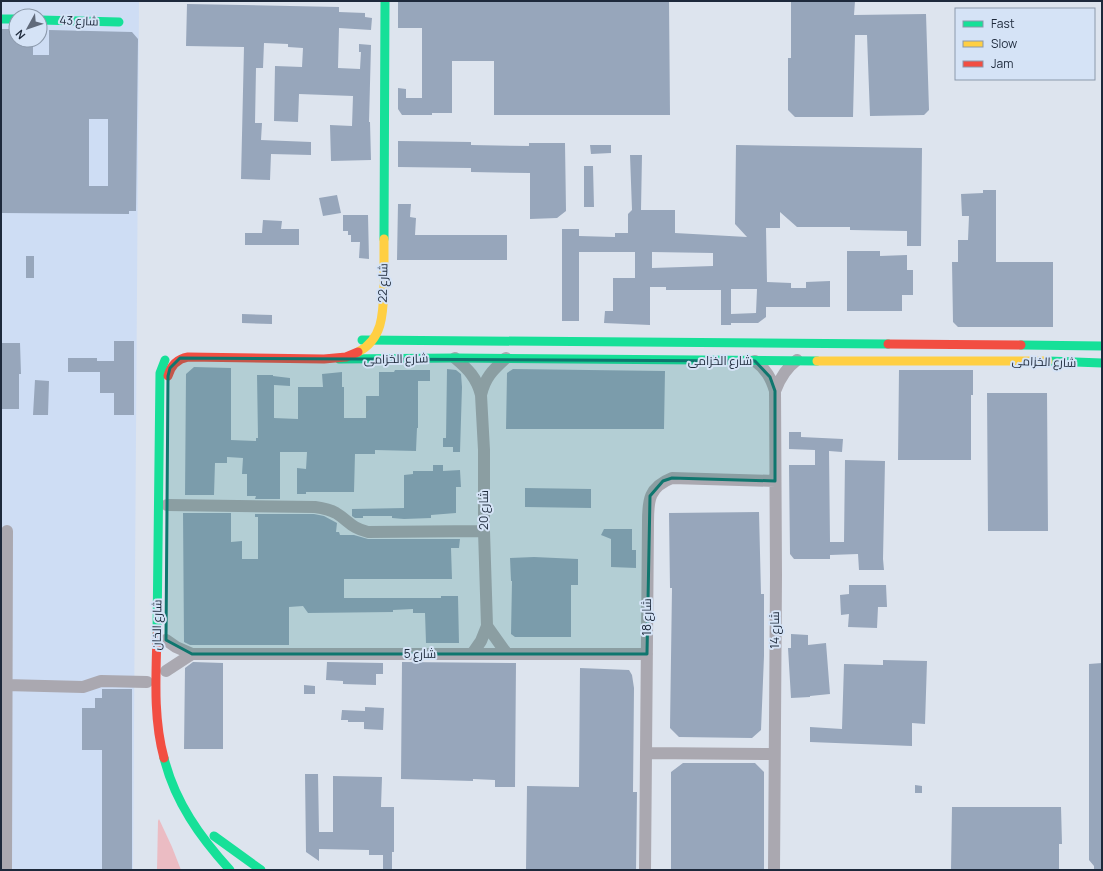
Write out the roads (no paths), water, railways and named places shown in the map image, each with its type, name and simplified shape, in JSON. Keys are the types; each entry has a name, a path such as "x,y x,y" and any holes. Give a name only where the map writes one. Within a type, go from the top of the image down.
{"street":[{"path":"376,1 376,25"},
{"name":"شارع 22","path":"168,376 168,372 172,364 180,358 188,356 339,359 359,353 374,340 380,329 383,316 385,1"},
{"name":"شارع 43","path":"48,20 119,22"},
{"name":"شارع 22","path":"362,340 369,330 372,318"},
{"name":"شارع الخزامى","path":"362,340 1102,346"},
{"name":"شارع الخان","path":"230,870 197,831 181,804 171,783 164,761 158,730 156,699 160,368 165,360 173,354 178,353 340,351 352,348 362,340"},
{"path":"970,361 978,357 1024,356 1029,351 1028,345"},
{"name":"شارع 20","path":"455,358 473,374 481,395 484,450 484,531 487,626 481,641 472,654"},
{"name":"شارع الخزامى","path":"339,359 506,358 755,361 1022,360 1102,363"},
{"name":"شارع 20","path":"481,395 485,381 489,375 506,358"},
{"name":"شارع 14","path":"775,391 781,376 797,360"},
{"name":"شارع 14","path":"755,361 761,365 770,377 775,391 774,870"},
{"name":"شارع الخان","path":"166,616 168,376"},
{"name":"شارع 18","path":"646,870 648,506 650,496 663,481 672,478 775,481"},
{"path":"167,505 319,508 337,513 359,530 368,532 484,531"},
{"path":"6,870 7,531"},
{"path":"487,626 496,641 507,654"},
{"name":"شارع الخان","path":"166,636 166,667"},
{"name":"شارع 5","path":"166,636 176,647 192,654 647,654"},
{"path":"166,667 192,654"},
{"path":"6,685 83,686 101,681 147,682"},
{"path":"166,714 170,743 177,772 193,806 214,836 238,865"},
{"path":"646,752 774,754"},
{"path":"214,836 261,870"}]}
